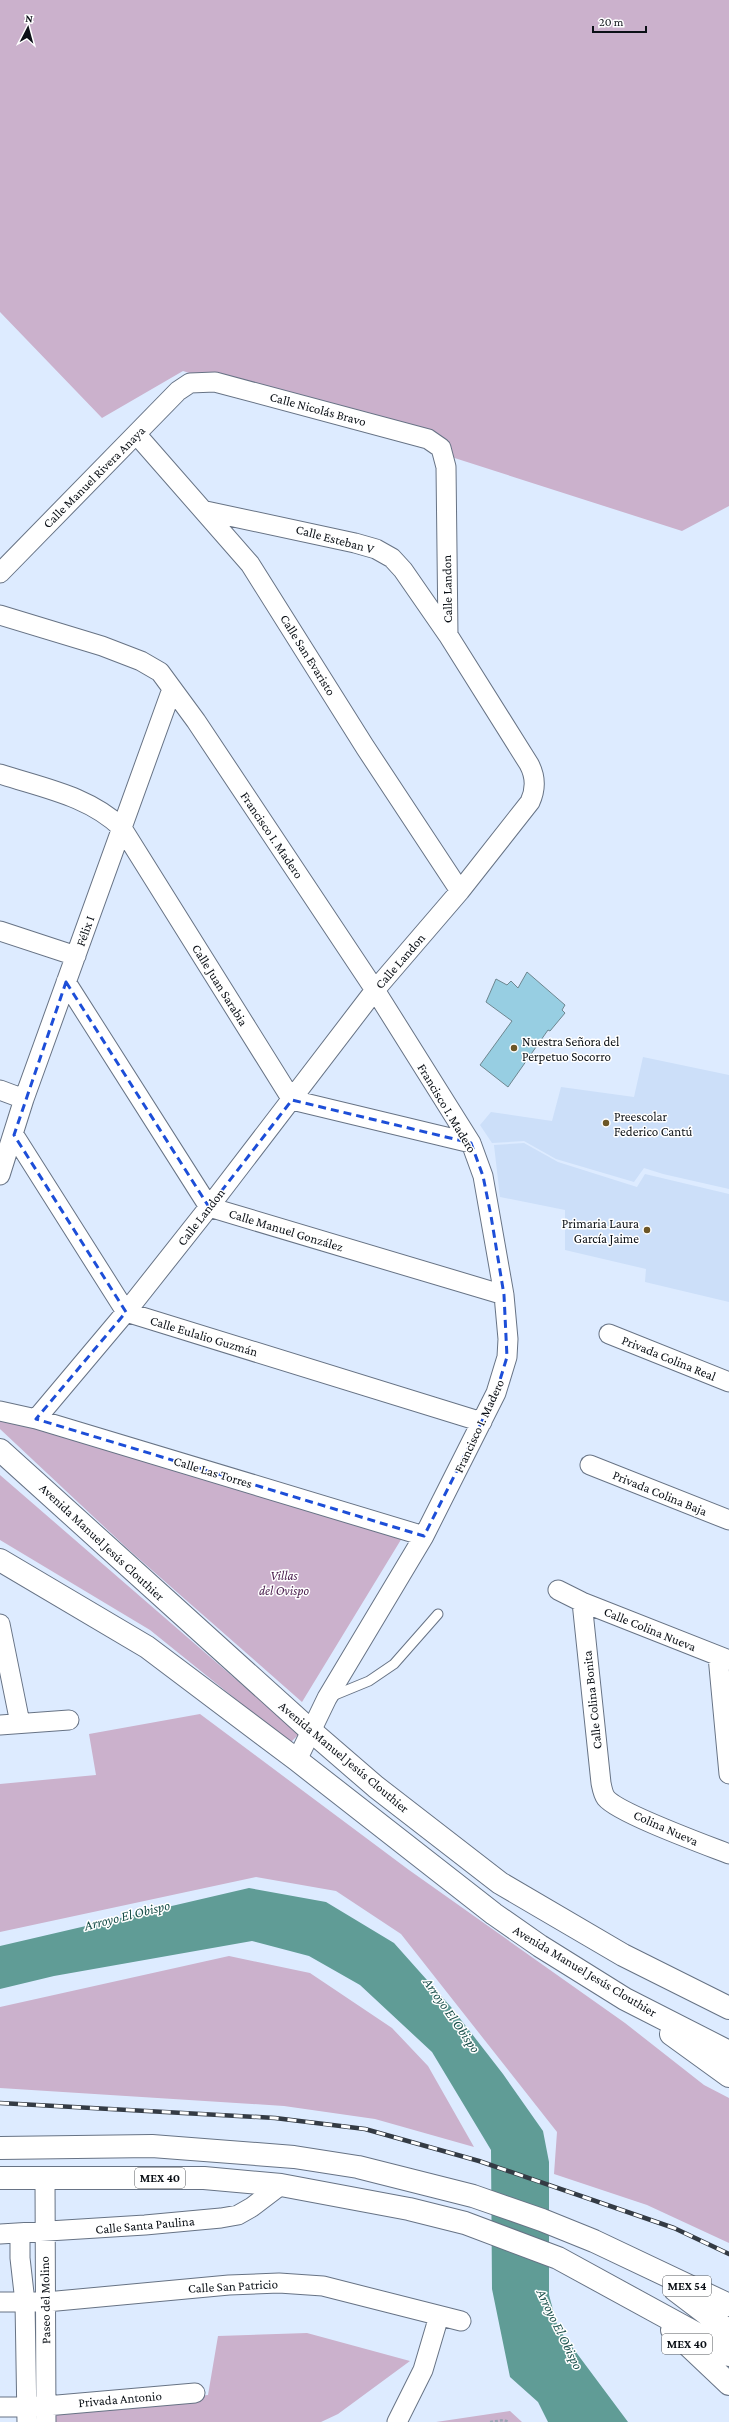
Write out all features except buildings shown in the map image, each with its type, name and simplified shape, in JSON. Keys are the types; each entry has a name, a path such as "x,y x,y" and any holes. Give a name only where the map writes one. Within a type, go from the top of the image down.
{"street":[{"name":"Calle Nicolás Bravo","path":"190,383 215,382 428,439 441,448"},
{"name":"Calle Manuel Rivera Anaya","path":"0,573 137,435 178,391 190,383"},
{"name":"Calle San Evaristo","path":"137,435 206,511 250,564 328,685 365,748 460,891"},
{"name":"Calle Landon","path":"36,1419 126,1312 209,1207 375,990 460,891 530,802 535,784 533,772 448,635 446,467 441,448"},
{"name":"Calle Esteban V","path":"206,511 298,529 376,549 392,558 403,570 448,635"},
{"name":"Francisco I. Madero","path":"0,615 70,635 141,661 160,672 375,990 471,1143 483,1176 504,1295 507,1357 496,1393 424,1536 327,1698 310,1730 297,1760"},
{"name":"Félix I","path":"0,1175 14,1135 24,1098 172,689"},
{"name":"Calle Juan Sarabia","path":"0,774 76,799 108,815 122,828 292,1100"},
{"path":"0,931 76,956"},
{"path":"66,982 209,1207"},
{"path":"0,1090 24,1098"},
{"path":"292,1100 471,1143"},
{"path":"14,1135 126,1312"},
{"name":"Calle Manuel González","path":"209,1207 504,1295"},
{"name":"Calle Eulalio Guzmán","path":"126,1312 482,1422"},
{"name":"Privada Colina Real","path":"609,1334 729,1382"},
{"name":"Calle Las Torres","path":"0,1411 36,1419 424,1536"},
{"name":"Avenida Manuel Jesús Clouthier","path":"0,1450 310,1730 376,1787 500,1883 623,1955 729,2008"},
{"name":"Privada Colina Baja","path":"590,1465 729,1520"},
{"name":"Avenida Manuel Jesús Clouthier","path":"0,1560 147,1647 297,1760 494,1914 540,1946 625,1999 729,2052"},
{"name":"Calle Colina Nueva","path":"558,1590 582,1602 723,1658"},
{"name":"Calle Colina Bonita","path":"582,1602 601,1783 606,1797"},
{"path":"0,1624 7,1691 20,1723"},
{"path":"723,1658 729,1774"},
{"path":"0,1725 69,1720"},
{"name":"Colina Nueva","path":"606,1797 618,1806 646,1819 729,1854"},
{"path":"625,1999 729,2076"},
{"path":"0,2134 78,2147"},
{"name":"MEX 40","path":"0,2148 152,2146 294,2157 358,2167 473,2196 564,2228 644,2266 729,2331"},
{"name":"MEX 40","path":"0,2178 204,2178 281,2185 409,2209 465,2223 558,2258 644,2305 729,2384"},
{"path":"0,2189 42,2179"},
{"name":"Paseo del Molino","path":"42,2179 45,2233 46,2414"},
{"name":"Calle Santa Paulina","path":"0,2234 45,2233 145,2225 238,2215 263,2200 281,2185"},
{"name":"Paseo del Molino","path":"20,2234 20,2258 25,2302 27,2414"},
{"name":"MEX 54","path":"644,2266 729,2305"},
{"name":"Calle San Patricio","path":"0,2302 46,2302 229,2285 279,2283 323,2286 462,2321"},
{"name":"MEX 54","path":"644,2305 696,2334 729,2355"},
{"path":"396,2422 423,2370 439,2316"},
{"name":"Privada Antonio","path":"0,2407 27,2414 46,2414 194,2393"}],"lane":[{"path":"327,1698 369,1681 394,1664 438,1614"}],"path":[{"path":"490,2422 504,2420 510,2422"}],"highlighted area":[{"path":"66,982 209,1207 292,1100 471,1143 483,1176 491,1216 504,1295 507,1357 496,1393 424,1536 36,1419 126,1312 14,1135"}],"shaded area":[{"name":"Preescolar Federico Cantú","path":"643,1057 729,1075 729,1189 663,1174 644,1168 634,1182 556,1159 524,1141 492,1143 480,1125 491,1112 552,1121 561,1087 634,1097"},
{"name":"Primaria Laura García Jaime","path":"524,1143 558,1162 637,1187 645,1174 729,1194 729,1302 645,1282 646,1269 565,1250 565,1210 500,1197 494,1145"}],"green space":[{"path":"0,0 729,0 729,506 682,531 183,371 102,418 0,312"},
{"name":"Villas del Ovispo","path":"0,1416 402,1538 302,1702 129,1550 0,1429"},
{"path":"0,1475 299,1734 290,1743 150,1630 0,1540"},
{"path":"200,1714 409,1870 625,2023 704,2085 729,2098 729,2243 647,2205 554,2174 557,2132 401,1934 336,1891 256,1877 0,1932 0,1784 96,1775 89,1734"},
{"path":"229,1956 310,1973 392,2028 428,2066 474,2147 375,2119 284,2106 0,2088 0,2007"},
{"path":"307,2333 410,2361 338,2414 321,2422 51,2422 50,2410 208,2395 218,2336"},
{"path":"510,2411 522,2422 436,2422"}],"water":[{"name":"Arroyo El Obispo","path":"249,1888 326,1902 394,1943 451,2007 503,2074 543,2131 549,2162 549,2295 558,2328 628,2422 548,2422 538,2402 510,2377 492,2289 491,2150 432,2052 360,1985 309,1956 252,1941 54,1976 0,1989 0,1946"}],"railway":[{"path":"0,2103 275,2118 365,2129 479,2161 674,2228 729,2254"}],"place":[{"name":"Nuestra Señora del Perpetuo Socorro","path":"514,1048"},
{"name":"Preescolar Federico Cantú","path":"606,1123"},
{"name":"Primaria Laura García Jaime","path":"647,1230"}]}
